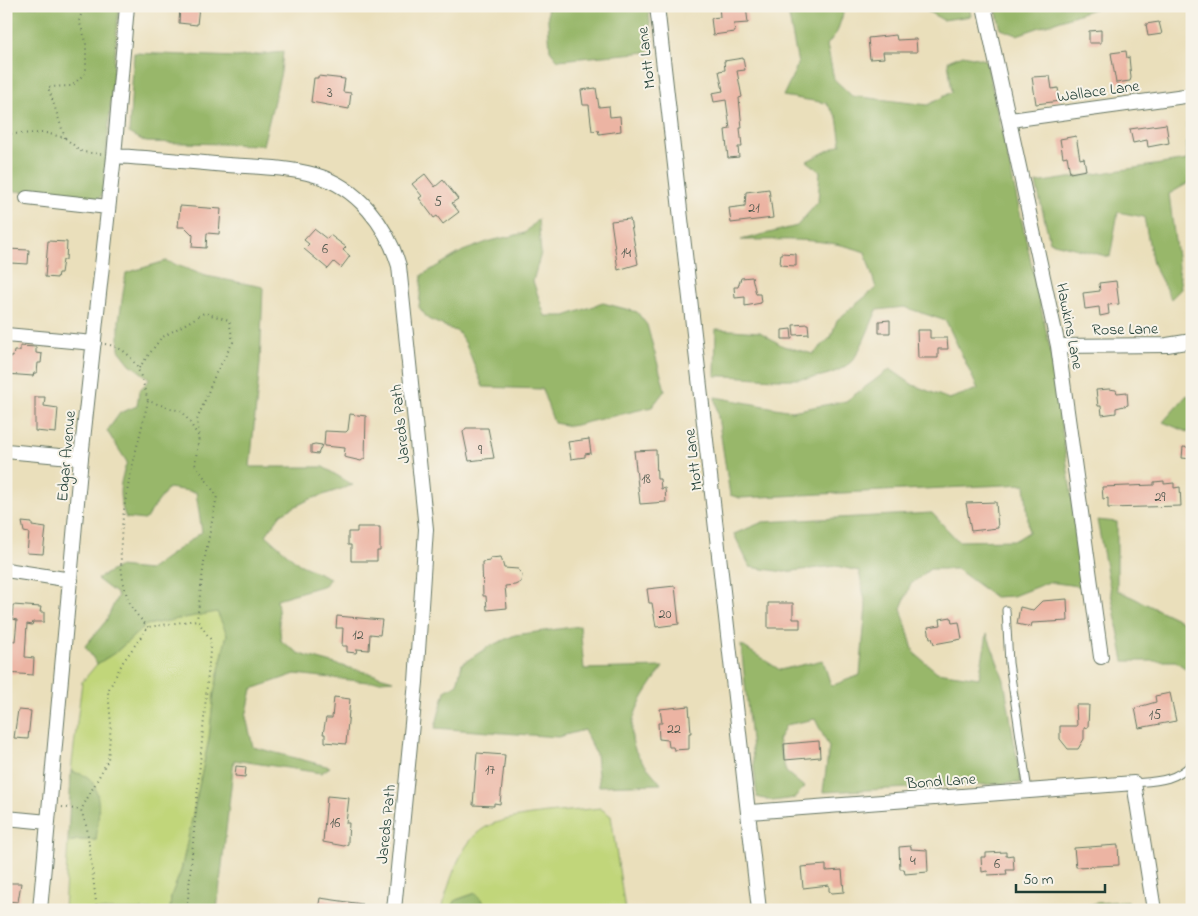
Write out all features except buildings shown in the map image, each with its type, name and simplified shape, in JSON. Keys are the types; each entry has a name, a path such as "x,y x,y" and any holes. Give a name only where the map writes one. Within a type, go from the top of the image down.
{"street":[{"name":"Edgar Avenue","path":"40,910 72,580 81,458 114,156 127,6"},
{"name":"Mott Lane","path":"657,6 760,910"},
{"name":"Hawkins Lane","path":"984,6 1058,346 1101,657"},
{"name":"Wallace Lane","path":"1010,120 1192,95"},
{"name":"Jareds Path","path":"114,156 283,169 316,175 342,187 362,203 388,236 395,251 400,276 426,529 416,682 394,910"},
{"path":"27,198 108,207"},
{"path":"6,335 94,342"},
{"name":"Rose Lane","path":"1058,346 1167,345 1192,340"},
{"path":"6,451 81,458"},
{"path":"6,570 72,580"},
{"name":"Bond Lane","path":"750,812 1134,784"},
{"path":"1134,784 1154,910"},
{"path":"6,818 48,822"}],"lane":[{"path":"1006,610 1009,663 1028,791"},
{"path":"1134,784 1168,780 1184,772 1192,763"}],"path":[{"path":"64,138 48,87 72,86 86,72 86,41 79,21 84,6"},
{"path":"6,134 46,133 64,138 82,152 114,156"},
{"path":"139,368 161,338 204,313 229,320 233,342 215,375 197,420 199,437 195,464 218,496 204,562 197,620 211,640 187,910"},
{"path":"94,342 119,346 139,368 148,401 125,500 121,565 131,607 148,627"},
{"path":"148,401 183,412 199,437"},
{"path":"97,910 88,828 81,810 108,760 112,724 108,691 122,662 148,627 197,620"},
{"path":"50,805 81,810"}],"green space":[{"path":"6,6 119,6 103,193 98,200 6,190"},
{"path":"547,6 648,6 653,47 648,52 558,60 550,50"},
{"path":"787,6 854,6 844,11 837,32 827,45 834,79 852,96 928,105 952,92 948,61 963,55 986,60 1050,348 1085,587 1049,582 1013,596 995,597 957,569 930,569 911,584 901,608 914,653 937,672 979,678 987,634 1004,680 1021,783 823,792 829,747 815,719 786,725 778,740 786,772 804,787 795,798 773,801 757,797 741,645 780,670 823,660 831,686 860,675 866,606 859,571 836,566 784,572 750,567 734,534 763,522 932,513 958,541 1016,540 1029,532 1025,484 740,498 730,495 715,397 792,411 846,401 890,369 913,385 949,399 978,389 946,321 904,307 877,310 862,345 854,358 838,371 822,376 786,379 715,376 716,329 760,332 783,346 813,354 831,337 837,320 876,288 865,252 850,247 820,242 741,240 797,226 818,202 820,171 807,161 841,144 837,117 826,103 783,96 798,64"},
{"path":"918,6 969,6 971,16 943,20"},
{"path":"995,6 1137,6 1093,9 1017,35 1001,29"},
{"path":"283,52 281,72 263,145 146,142 129,133 134,53 236,57"},
{"path":"1187,109 1192,109 1192,181 1169,194 1181,289 1171,299 1153,264 1144,217 1118,212 1110,257 1050,242 1036,183 1187,160"},
{"path":"538,219 541,253 533,281 545,316 565,316 603,303 637,312 647,325 665,390 652,407 571,426 554,423 542,389 483,387 466,344 458,332 428,319 419,307 422,275 463,251 490,241 525,233"},
{"path":"166,261 206,276 263,287 260,364 250,467 323,467 353,485 308,500 281,514 266,535 299,564 330,578 325,585 277,599 281,641 300,654 393,680 368,682 295,674 252,689 246,717 253,747 330,767 321,773 234,760 217,910 170,910 171,896 181,871 209,739 214,693 227,634 217,612 146,625 116,652 97,664 85,646 106,621 118,595 97,579 118,567 149,570 202,532 196,492 168,488 145,520 126,518 121,503 120,490 127,462 107,431 120,413 137,406 139,391 150,379 130,364 119,350 119,321 126,273"},
{"path":"1187,395 1192,398 1192,434 1163,422"},
{"path":"1097,520 1117,522 1117,590 1192,626 1192,673 1175,661 1124,661"},
{"path":"217,611 227,634 214,693 209,739 181,871 171,896 170,910 64,910 68,842 96,840 87,777 71,771 82,682 97,664 116,652 146,625"},
{"path":"580,626 584,669 663,667 639,704 632,725 634,747 661,784 599,786 596,754 584,730 558,737 435,728 445,691 457,684 462,664 488,647 515,635"},
{"path":"71,771 86,776 92,781 95,788 98,797 96,840 68,842"},
{"path":"600,808 611,816 625,910 490,910 476,893 456,900 450,910 442,910 451,878 460,856 480,831 504,820 555,812"},
{"path":"476,893 490,910 450,910 456,900"},
{"path":"1128,901 1136,910 1070,910 1097,903"}]}
